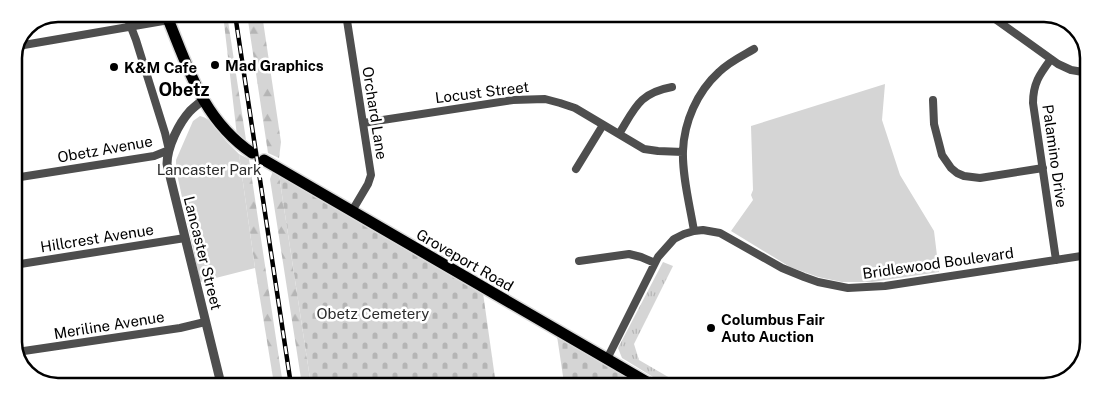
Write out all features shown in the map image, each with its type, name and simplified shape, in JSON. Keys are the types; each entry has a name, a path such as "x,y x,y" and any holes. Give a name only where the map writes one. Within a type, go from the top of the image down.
{"main road":[{"path":"170,23 202,100 227,133 252,153"},
{"name":"Groveport Road","path":"264,160 640,378"}],"street":[{"name":"Lancaster Street","path":"130,23 169,150 167,158 168,167 219,378"},
{"path":"25,45 146,23"},
{"name":"Orchard Lane","path":"347,23 371,175 368,184 352,211"},
{"path":"1001,23 1051,59 1071,70 1080,71"},
{"path":"694,231 683,152 684,140 691,115 702,93 720,71 754,49"},
{"name":"Palamino Drive","path":"1051,59 1037,80 1033,103 1056,260"},
{"path":"619,134 634,108 642,100 650,93 672,87"},
{"name":"Locust Street","path":"363,124 512,100 545,99 575,108 644,149 683,152"},
{"name":"Obetz Avenue","path":"22,177 154,156 169,150 184,119 202,100"},
{"path":"933,100 934,124 942,155 957,173 980,178 1043,168"},
{"path":"576,169 603,125"},
{"name":"Bridlewood Boulevard","path":"607,359 655,263 665,248 674,239 694,231 703,230 720,233 782,268 818,282 848,288 885,286 1080,256"},
{"name":"Hillcrest Avenue","path":"23,264 185,238"},
{"path":"579,261 629,254 655,263"},
{"name":"Meriline Avenue","path":"24,351 180,328 205,322"}],"green space":[{"path":"224,23 228,23 246,140 237,136"},
{"path":"248,23 263,23 281,142 279,158 268,153"},
{"path":"885,84 882,120 900,175 934,231 939,272 872,282 842,282 818,277 790,267 731,231 753,200 751,195 753,190 751,126"},
{"name":"Lancaster Park","path":"200,116 209,120 239,154 255,268 200,282 176,169 176,160 193,121"},
{"path":"239,154 249,159 282,378 273,378"},
{"path":"273,171 279,175 310,378 301,378 270,179"},
{"name":"Obetz Cemetery","path":"279,175 483,293 495,378 310,378"},
{"path":"663,262 673,266 634,344 639,360 670,378 655,378 622,358 618,348"},
{"path":"557,336 628,378 563,378"}],"railway":[{"path":"236,23 290,378"}],"place":[{"name":"Mad Graphics","path":"215,65"},
{"name":"K&M Cafe","path":"114,67"},
{"name":"Columbus Fair Auto Auction","path":"711,328"}],"district":[{"name":"Obetz","path":"184,89"}]}
